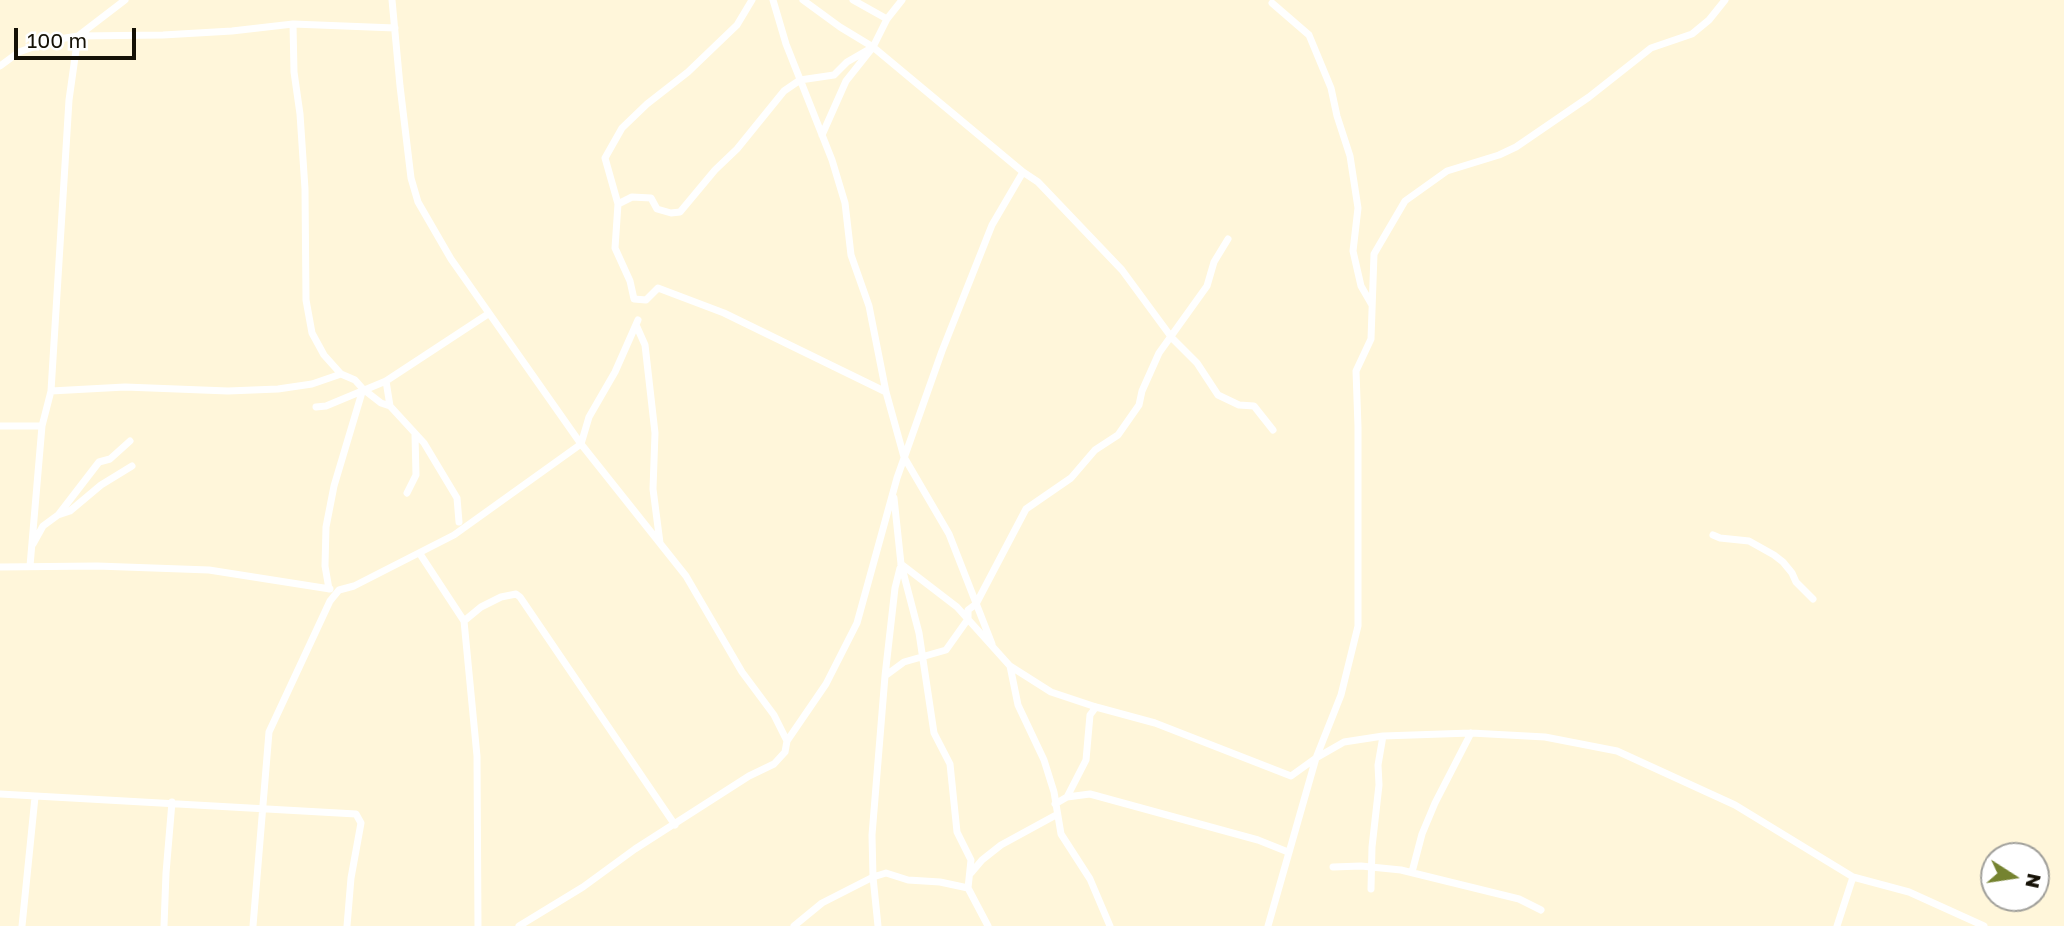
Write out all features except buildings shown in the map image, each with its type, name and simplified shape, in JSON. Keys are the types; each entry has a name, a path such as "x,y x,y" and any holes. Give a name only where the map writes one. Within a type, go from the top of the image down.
{"street":[{"path":"30,566 42,426 51,391 69,100 78,36 124,0"},
{"path":"392,0 411,178 418,202 450,259 580,444 686,576 742,672 774,715 787,741"},
{"path":"752,0 737,24 688,72 647,104 622,128 605,158 618,204 615,248 634,299 646,300 658,288 724,313 886,392"},
{"path":"773,0 786,44 845,203 851,255 869,306 886,392 904,457 949,534 993,648"},
{"path":"803,0 873,47 1038,182 1122,270 1172,338 1197,363 1218,395 1239,405 1254,406 1273,430"},
{"path":"853,0 887,19"},
{"path":"822,136 846,81 873,47 887,19 902,0"},
{"path":"1268,926 1316,758 1341,695 1358,626 1356,371 1371,339 1374,254 1405,201 1447,171 1516,147 1590,97 1651,48 1692,34 1709,20 1724,0"},
{"path":"1272,3 1309,35 1331,88 1350,156 1358,208 1353,251 1360,286 1373,306"},
{"path":"293,24 294,72 305,189 306,300 312,333 324,355 341,374 355,380 363,390 390,406 424,443 457,498 458,522"},
{"path":"0,66 19,52 53,40 78,36 163,35 293,24 395,28"},
{"path":"618,204 632,197 651,198 657,209 671,213 680,212 715,170 737,149 783,91 800,80 834,75 847,61 873,47"},
{"path":"519,926 583,887 635,849 749,776 774,764 785,752 787,741 826,684 857,623 904,457 942,351 982,247 1023,172"},
{"path":"885,676 904,662 946,649 968,618 968,610 976,604 993,567 1013,537 1026,509 1072,478 1096,450 1118,435 1139,405 1142,391 1159,353 1207,286 1214,262 1228,239"},
{"path":"316,407 326,406 386,381 488,314"},
{"path":"0,566 209,570 329,589 339,590 354,586 454,535 580,444 589,418 615,372 637,324 645,345 656,433 653,489 660,544"},
{"path":"51,391 125,387 228,391 278,389 312,384 341,374"},
{"path":"386,381 390,406"},
{"path":"329,589 325,566 326,527 334,486 363,390"},
{"path":"0,426 42,426"},
{"path":"407,494 416,475 415,434"},
{"path":"32,546 43,526 58,514 99,462 110,459 130,441"},
{"path":"58,514 70,510 101,485 132,466"},
{"path":"893,494 901,564 922,657 934,733 950,764 957,832 971,860 968,888 988,926"},
{"path":"1713,535 1749,541 1774,555 1814,599"},
{"path":"420,554 464,621 477,756 478,926"},
{"path":"901,564 968,618 1010,666 1051,692 1155,723 1292,776 1343,742 1383,737 1471,733 1545,737 1617,751 1735,805 1853,877 1909,892 1984,926"},
{"path":"878,926 872,835 885,676 895,588 901,564"},
{"path":"253,926 269,732 330,600 339,590"},
{"path":"464,621 481,607 501,597 511,594 520,597 675,825"},
{"path":"1010,666 1018,705 1044,760 1054,792 1060,834 1090,879 1110,926"},
{"path":"1067,797 1086,760 1090,715 1096,707"},
{"path":"1412,872 1422,834 1435,803 1471,733"},
{"path":"1371,888 1379,785 1378,765 1383,737"},
{"path":"0,794 352,813 359,818 347,926"},
{"path":"1055,804 1067,797 1090,794 1258,840 1288,852"},
{"path":"22,926 35,797"},
{"path":"164,926 172,802"},
{"path":"969,874 1001,845 1056,815"},
{"path":"1334,867 1372,867 1412,872 1518,899 1541,910"},
{"path":"794,926 822,903 886,873 908,880 940,881 968,888"},
{"path":"1837,926 1853,877"}]}
